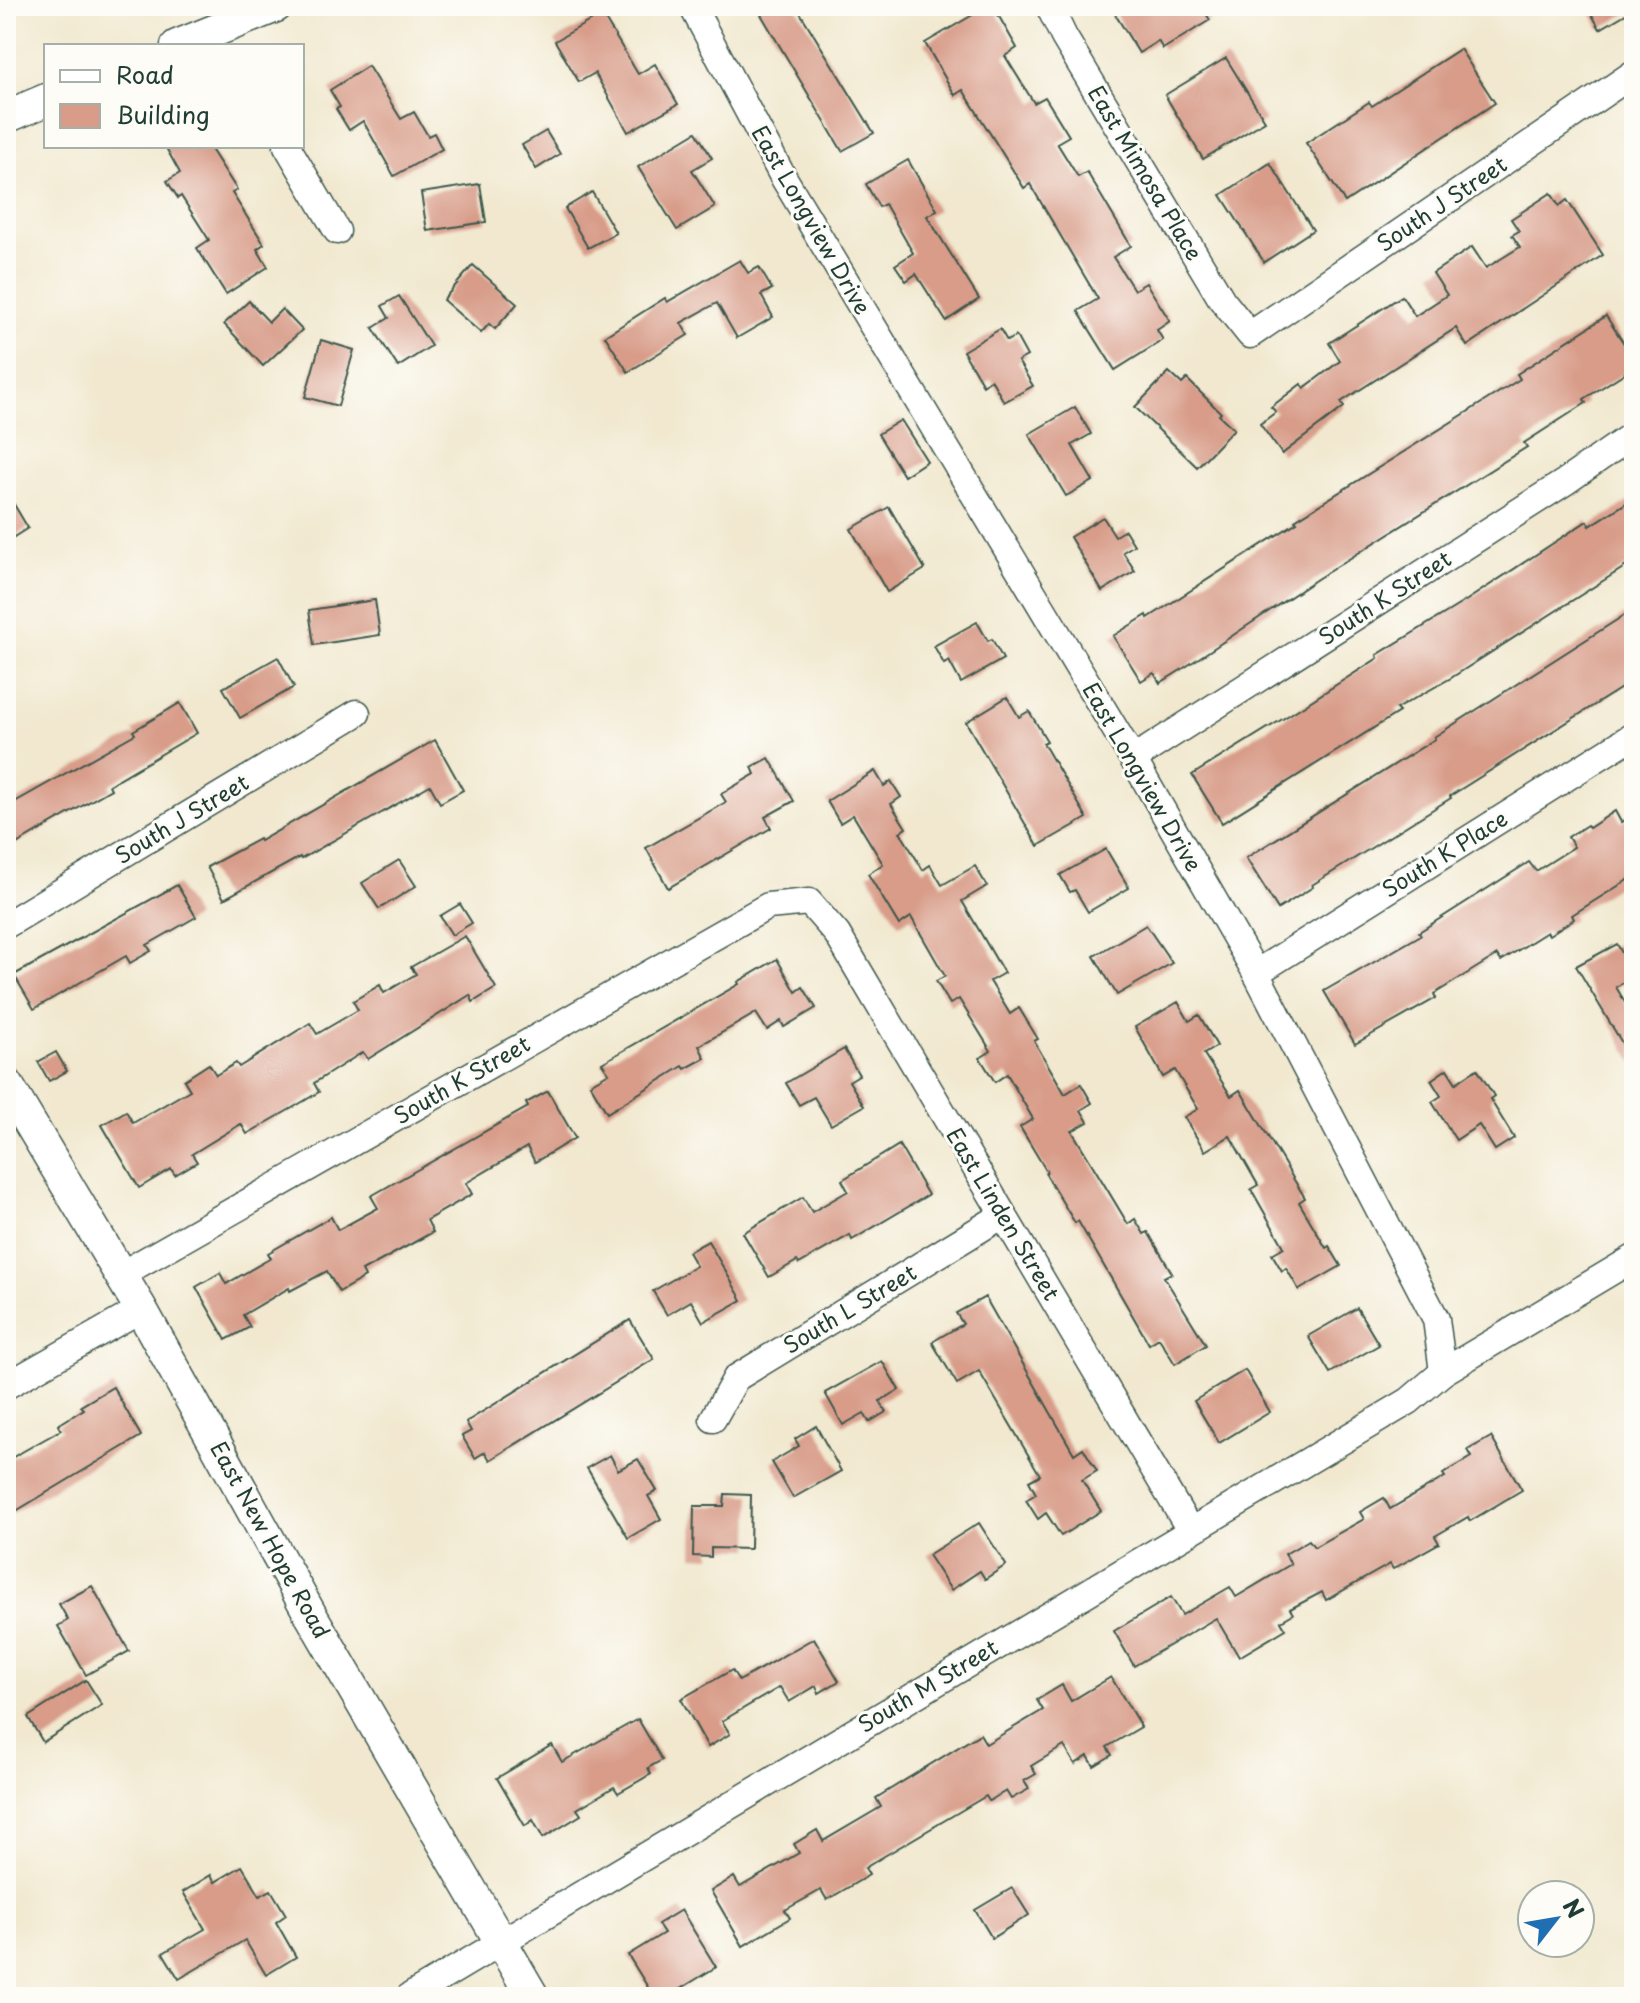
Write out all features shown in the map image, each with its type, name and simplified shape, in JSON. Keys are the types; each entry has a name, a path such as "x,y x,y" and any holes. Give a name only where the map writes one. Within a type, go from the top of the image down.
{"street":[{"path":"188,44 221,38 276,6"},
{"name":"East Longview Drive","path":"692,6 782,175 1133,759 1256,973 1436,1319 1443,1372"},
{"name":"East Mimosa Place","path":"1049,6 1064,37 1222,300 1250,335"},
{"name":"South J Street","path":"1250,335 1634,73"},
{"path":"6,117 44,101"},
{"path":"288,148 337,231"},
{"name":"South K Street","path":"1133,759 1565,482 1634,434"},
{"name":"South J Street","path":"6,925 357,713"},
{"name":"South K Place","path":"1256,973 1634,735"},
{"name":"South K Street","path":"120,1275 768,906 809,902"},
{"name":"East Linden Street","path":"809,902 837,934 1190,1530"},
{"name":"East New Hope Road","path":"6,1083 141,1309 309,1612 533,1997"},
{"name":"South L Street","path":"713,1419 736,1378 1003,1215"},
{"path":"1443,1372 1634,1258"},
{"path":"6,1386 141,1309"},
{"name":"South M Street","path":"409,1997 1409,1401 1443,1372"}],"building":[{"path":"756,6 796,6 874,133 842,151"},
{"path":"993,6 1017,48 1005,56 1034,103 1045,97 1069,136 1057,143 1078,177 1087,172 1131,246 1113,257 1134,290 1146,283 1170,321 1157,330 1163,340 1115,370 1078,311 1098,299 1030,184 1024,188 963,90 955,95 925,43"},
{"path":"1127,6 1201,6 1210,20 1163,49 1158,41 1139,53 1115,14"},
{"path":"1587,6 1634,6 1634,9 1600,29"},
{"path":"602,14 638,74 655,64 678,104 628,132 595,73 579,82 555,41"},
{"path":"1460,49 1495,103 1345,202 1306,143 1369,102 1372,106"},
{"path":"1226,58 1265,121 1203,159 1165,95"},
{"path":"368,66 401,119 414,112 428,136 434,133 442,149 394,176 363,121 349,130 336,109 340,107 330,90"},
{"path":"546,131 560,154 536,169 522,145"},
{"path":"696,132 712,158 692,170 715,207 677,230 638,167"},
{"path":"166,148 210,148 237,190 232,193 264,244 257,249 268,267 226,294 197,248 209,240 181,196 178,198 167,181 180,173"},
{"path":"908,160 937,210 927,216 979,299 946,321 916,274 906,281 895,265 913,253 885,204 879,207 866,184"},
{"path":"1270,163 1313,230 1264,262 1221,195"},
{"path":"480,184 486,222 427,231 421,193"},
{"path":"592,192 616,233 588,248 565,208"},
{"path":"1551,193 1559,206 1567,200 1603,255 1467,346 1456,328 1341,402 1344,407 1282,454 1260,424 1276,412 1271,407 1301,384 1304,388 1340,361 1329,343 1402,296 1415,316 1447,295 1433,273 1472,247 1486,268 1520,247 1512,235 1519,231 1511,219"},
{"path":"740,260 748,273 759,267 772,289 761,295 773,317 737,338 717,303 681,323 688,335 628,372 605,336 665,298 667,302"},
{"path":"473,265 517,304 495,329 489,324 481,333 443,300"},
{"path":"399,296 431,346 398,367 373,328 389,318 382,306"},
{"path":"249,301 269,322 282,309 302,330 263,366 224,324"},
{"path":"1606,316 1634,359 1634,367 1524,443 1527,447 1317,579 1181,670 1160,683 1154,673 1141,681 1113,636 1147,615 1148,618 1297,522 1295,520 1520,379 1517,374"},
{"path":"1000,329 1007,341 1016,336 1027,356 1018,361 1033,386 1004,402 991,379 983,385 963,351"},
{"path":"321,340 354,350 338,406 305,397"},
{"path":"1169,372 1182,384 1187,379 1234,429 1197,467 1135,407"},
{"path":"1075,407 1091,434 1072,445 1093,481 1066,496 1029,434"},
{"path":"901,420 927,461 904,476 878,434"},
{"path":"6,491 28,528 6,542"},
{"path":"1634,498 1634,561 1451,678 1396,709 1399,712 1222,823 1192,775 1587,521 1590,526"},
{"path":"889,507 925,569 887,592 851,529"},
{"path":"1103,517 1115,536 1125,530 1134,545 1123,552 1135,571 1102,591 1070,537"},
{"path":"375,600 380,635 314,645 309,610"},
{"path":"1634,609 1634,680 1278,909 1246,858"},
{"path":"977,622 988,641 992,639 1003,659 961,683 949,661 944,664 934,646"},
{"path":"278,657 294,687 240,718 223,688"},
{"path":"1007,697 1019,717 1029,711 1047,741 1043,743 1087,818 1038,846 966,722"},
{"path":"180,703 197,733 109,785 111,789 6,850 6,807 135,734 133,731"},
{"path":"435,740 463,790 440,803 430,785 224,899 207,867 260,841"},
{"path":"769,758 794,801 765,817 771,828 668,888 646,848 726,802 721,794 755,774 752,767"},
{"path":"875,771 884,786 891,781 901,797 891,804 906,828 900,832 923,870 930,865 942,885 975,866 987,886 962,901 1004,973 990,981 1010,1014 1019,1008 1065,1094 1081,1084 1092,1103 1081,1110 1088,1122 1072,1131 1128,1224 1135,1219 1144,1234 1148,1232 1172,1273 1164,1277 1206,1345 1175,1364 1159,1338 1149,1344 1078,1221 1075,1223 1045,1173 1020,1127 1033,1119 1007,1074 995,1082 980,1058 991,1051 959,999 950,1004 936,981 945,976 911,917 899,925 868,874 883,864 853,815 840,823 827,801"},
{"path":"1615,811 1621,822 1634,814 1634,876 1572,915 1574,919 1549,935 1547,932 1501,961 1497,955 1434,994 1436,998 1355,1044 1324,991 1421,935 1419,932 1529,862 1536,871 1574,847 1568,837"},
{"path":"1106,849 1129,888 1088,912 1075,890 1070,892 1060,875"},
{"path":"399,860 416,886 379,909 362,883"},
{"path":"177,885 196,917 147,945 151,951 130,963 126,956 34,1009 14,975"},
{"path":"460,904 472,923 452,935 440,916"},
{"path":"1146,925 1172,963 1117,995 1094,956"},
{"path":"465,936 496,988 473,1002 470,995 368,1059 363,1052 314,1083 319,1092 247,1134 241,1124 192,1154 197,1162 175,1175 171,1169 139,1188 102,1125 126,1111 133,1123 190,1090 184,1080 209,1064 216,1075 236,1063 239,1067 310,1023 317,1034 358,1010 353,1001 380,985 384,993 416,974 411,967"},
{"path":"1617,944 1634,974 1634,977 1616,987 1634,1018 1634,1063 1576,966"},
{"path":"777,959 796,992 803,987 816,1008 784,1027 781,1021 767,1030 756,1013 699,1046 705,1058 685,1069 683,1066 607,1113 590,1084 609,1073 602,1063"},
{"path":"1178,1002 1189,1021 1199,1015 1217,1046 1204,1054 1231,1096 1240,1090 1305,1198 1299,1202 1326,1248 1329,1246 1341,1266 1299,1290 1286,1268 1282,1271 1272,1254 1284,1247 1251,1189 1258,1185 1230,1136 1205,1151 1184,1117 1198,1109 1175,1070 1163,1077 1135,1027"},
{"path":"844,1049 859,1075 849,1081 864,1106 831,1125 814,1097 799,1105 786,1083"},
{"path":"56,1052 67,1071 49,1081 38,1062"},
{"path":"1447,1069 1456,1083 1477,1069 1494,1096 1490,1099 1514,1138 1495,1150 1479,1125 1456,1140 1432,1102 1441,1096 1431,1080"},
{"path":"548,1091 575,1138 535,1162 527,1147 466,1183 472,1194 427,1220 433,1232 362,1271 365,1277 339,1292 327,1271 290,1291 289,1288 243,1315 250,1327 226,1340 196,1287 220,1273 226,1284 271,1258 268,1253 331,1217 338,1230 378,1208 371,1196 528,1107 526,1103"},
{"path":"899,1145 928,1195 852,1240 850,1235 769,1277 743,1233 803,1197 812,1212 848,1191 842,1180"},
{"path":"708,1241 742,1300 703,1322 691,1301 667,1315 653,1291 696,1266 688,1252"},
{"path":"985,1297 1074,1454 1083,1448 1097,1471 1082,1480 1101,1511 1061,1536 1046,1513 1038,1519 1026,1500 1036,1494 1029,1481 1040,1475 979,1371 957,1384 932,1342 963,1324 956,1313"},
{"path":"1357,1308 1379,1345 1330,1373 1308,1336"},
{"path":"630,1320 654,1359 490,1460 485,1452 475,1458 462,1436 471,1431 466,1422"},
{"path":"882,1361 899,1390 880,1401 886,1412 869,1422 864,1413 843,1425 825,1393"},
{"path":"1245,1370 1270,1412 1219,1443 1194,1401"},
{"path":"113,1387 141,1436 6,1517 6,1461 61,1430 58,1425 84,1409 81,1406"},
{"path":"816,1426 841,1471 793,1498 772,1462 799,1446 795,1439"},
{"path":"1491,1437 1522,1490 1470,1521 1468,1517 1435,1536 1439,1543 1393,1569 1390,1564 1326,1600 1322,1592 1290,1609 1293,1614 1281,1621 1286,1629 1239,1657 1216,1618 1134,1666 1114,1631 1171,1597 1182,1615 1230,1587 1236,1597 1291,1564 1285,1554 1309,1540 1314,1547 1364,1519 1360,1512 1384,1498 1390,1509 1445,1477 1443,1474 1472,1457 1468,1450"},
{"path":"610,1455 618,1470 638,1459 657,1491 648,1496 661,1519 628,1538 587,1468"},
{"path":"725,1494 751,1495 750,1549 711,1548 711,1557 693,1556 694,1506 724,1506"},
{"path":"979,1523 1006,1565 985,1579 980,1571 951,1590 928,1555"},
{"path":"92,1586 129,1651 86,1675 58,1626 68,1620 59,1604"},
{"path":"814,1638 839,1681 819,1693 816,1686 789,1702 780,1687 722,1721 730,1734 708,1747 681,1699 732,1670 739,1681"},
{"path":"1111,1677 1141,1727 1107,1747 1112,1755 1094,1766 1088,1756 1075,1764 1064,1746 1031,1766 1036,1774 1024,1781 1029,1789 1011,1799 1006,1791 989,1801 986,1796 865,1868 869,1875 827,1900 821,1890 785,1910 790,1918 743,1946 711,1891 734,1877 740,1887 799,1853 794,1844 817,1830 823,1841 881,1807 876,1798 980,1734 986,1744 1043,1710 1037,1700 1062,1685 1071,1701"},
{"path":"86,1680 102,1705 43,1742 28,1717"},
{"path":"638,1719 662,1760 648,1768 651,1774 618,1793 614,1787 577,1809 581,1815 543,1838 533,1820 525,1826 497,1778 552,1745 562,1762"},
{"path":"242,1866 260,1896 271,1890 286,1915 276,1922 296,1957 266,1975 245,1940 179,1979 163,1953 205,1929 183,1892 211,1875 215,1882"},
{"path":"1012,1888 1029,1915 992,1938 975,1910"},
{"path":"681,1910 716,1967 667,1997 654,1997 628,1955 664,1933 658,1924"}]}
